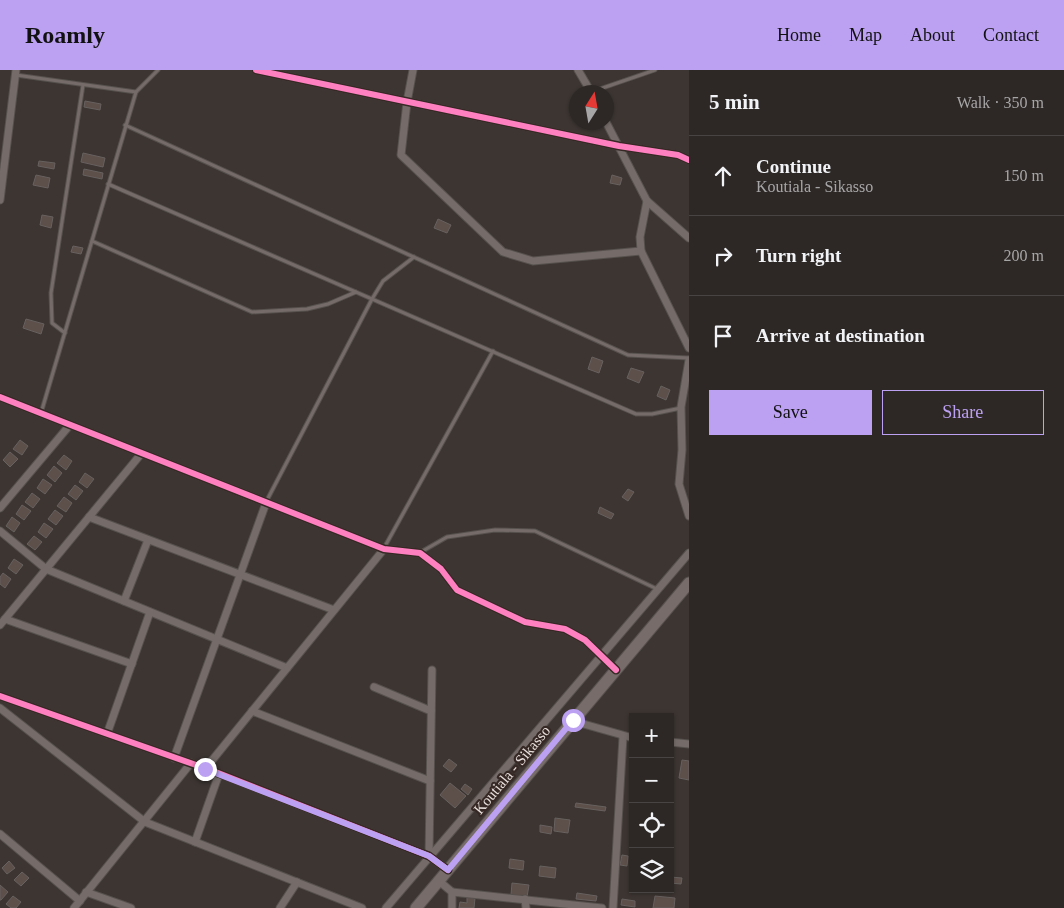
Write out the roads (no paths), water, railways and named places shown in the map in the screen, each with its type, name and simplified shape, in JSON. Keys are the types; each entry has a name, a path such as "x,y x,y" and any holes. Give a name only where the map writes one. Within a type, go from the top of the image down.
{"main road":[{"name":"Koutiala - Sikasso","path":"416,908 689,583"}],"street":[{"path":"256,70 619,146 678,155 689,160"},
{"path":"413,70 407,102 402,155 503,252 533,261 641,251"},
{"path":"578,70 587,85"},
{"path":"0,198 16,73"},
{"path":"610,130 647,201 689,238"},
{"path":"647,201 640,237 641,251 689,348 681,408 682,450 679,484 689,516"},
{"path":"0,397 69,426 384,549 420,553 441,569 457,590 525,622 565,629 585,640 602,654 616,670"},
{"path":"0,508 69,426"},
{"path":"132,664 2,622 141,454"},
{"path":"174,758 266,503"},
{"path":"89,517 334,610"},
{"path":"0,531 46,569 287,668"},
{"path":"124,601 148,540"},
{"path":"205,769 384,549"},
{"path":"386,908 689,553"},
{"path":"107,734 150,612"},
{"path":"429,856 432,670"},
{"path":"374,687 431,711"},
{"path":"0,696 220,774 429,856 448,870"},
{"path":"0,708 145,822 362,908"},
{"path":"252,711 430,781"},
{"path":"573,720 629,738"},
{"path":"614,908 624,737"},
{"path":"674,742 689,744"},
{"path":"74,908 191,763"},
{"path":"195,842 220,774"},
{"path":"0,834 80,900"},
{"path":"439,881 452,892 602,908"},
{"path":"280,908 297,882"},
{"path":"86,892 131,908"},
{"path":"452,892 452,908"},
{"path":"525,899 526,908"}],"lane":[{"path":"41,414 125,124 136,92 158,70"},
{"path":"611,85 655,70"},
{"path":"16,73 136,92"},
{"path":"65,334 52,322 51,293 83,85"},
{"path":"125,124 628,355 689,358"},
{"path":"108,184 636,414 652,414 681,408"},
{"path":"92,241 252,312 307,309 328,304 357,292"},
{"path":"266,503 372,299 383,281 414,257"},
{"path":"384,549 492,351"},
{"path":"420,553 447,537 495,530 535,531 658,589"}]}
